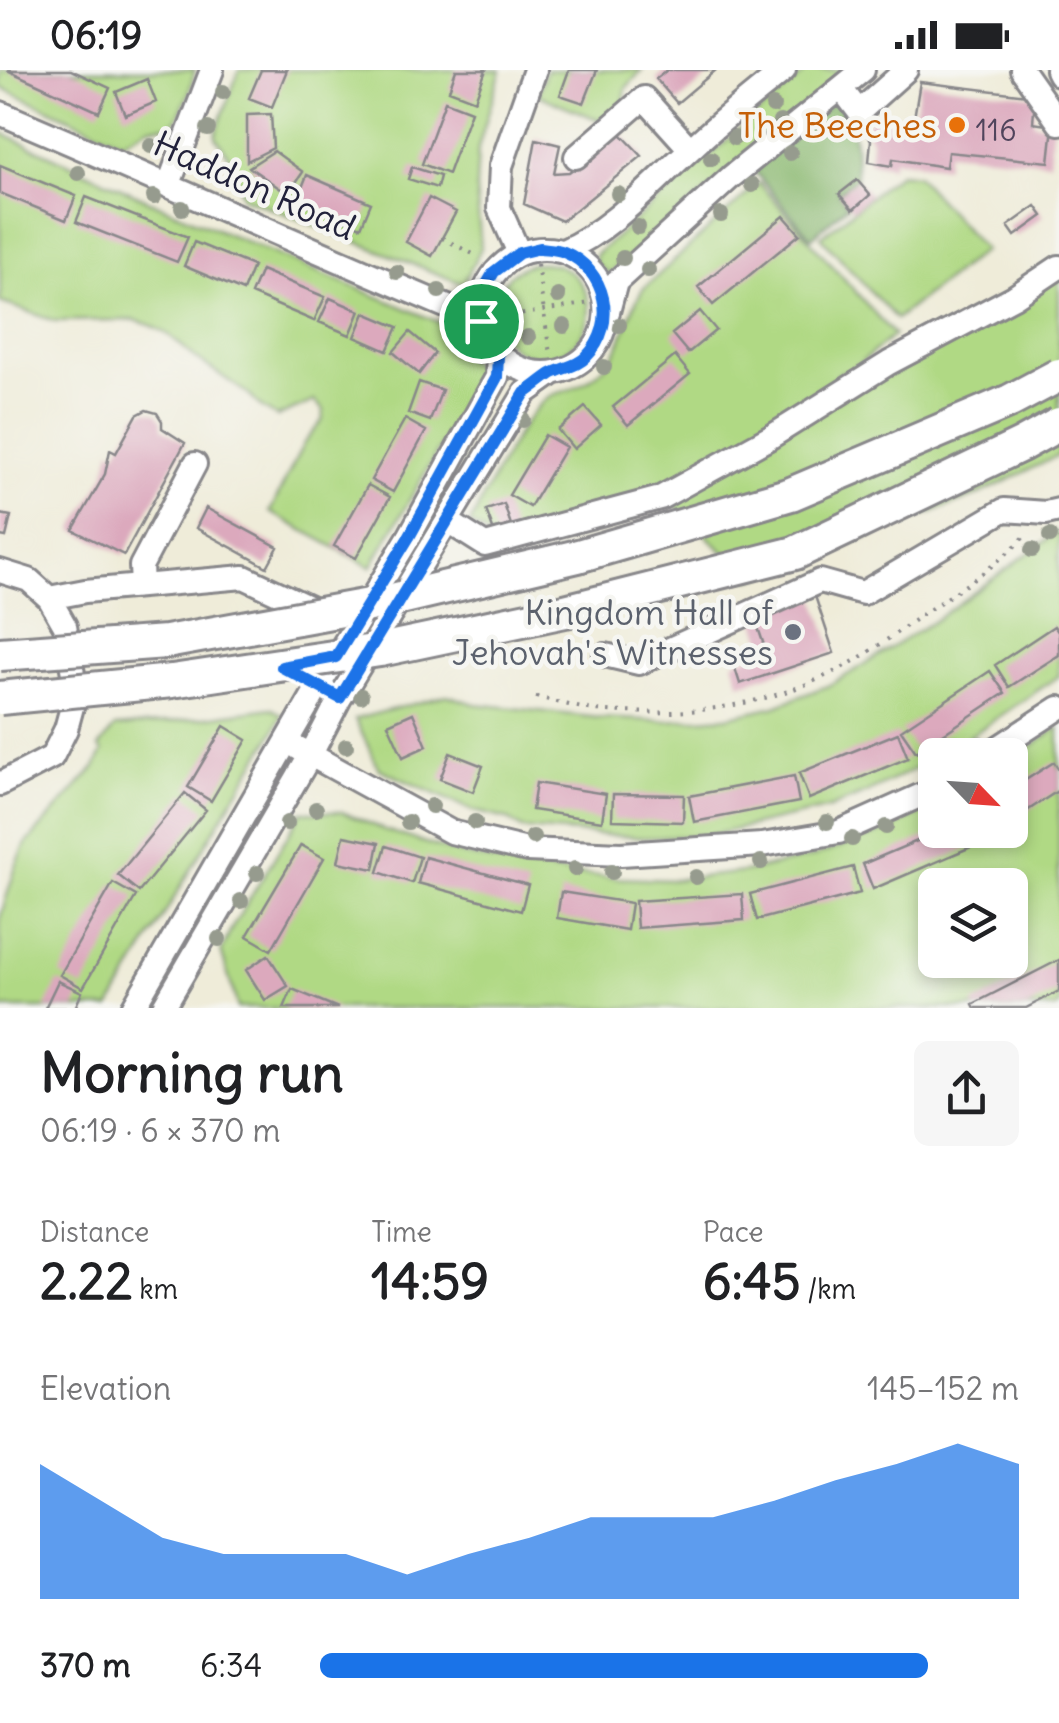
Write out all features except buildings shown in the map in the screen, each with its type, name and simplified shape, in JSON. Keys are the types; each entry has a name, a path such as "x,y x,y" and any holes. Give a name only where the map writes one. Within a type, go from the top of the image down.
{"highway":[{"path":"0,654 166,642 375,604 578,556 790,494 1010,401 1059,375"},
{"path":"0,698 172,681 380,650 565,611 776,558 795,553 1059,424"}],"street":[{"path":"168,184 212,70"},
{"path":"527,251 499,208 501,166 535,70"},
{"path":"553,373 538,374 515,367 498,355 481,321 487,284 494,272 527,251 562,251 607,225 784,70"},
{"path":"148,1006 311,754 340,698 525,393 553,373 585,359 602,333 616,282 731,177 863,70"},
{"path":"841,88 859,112 906,70"},
{"path":"1022,70 1059,123"},
{"path":"576,157 644,98 690,149"},
{"name":"Haddon Road","path":"0,113 481,321"},
{"path":"562,251 586,266 599,282 606,306 602,333"},
{"path":"447,521 485,545 660,498 768,438 889,363 1014,297 1059,267"},
{"path":"148,1006 318,687 409,537 497,377 498,355"},
{"path":"142,586 141,566 195,464"},
{"path":"605,655 639,663 820,581 863,593 1004,510 1052,512"},
{"path":"0,571 30,580 48,598 64,626 76,692 66,728 52,757 0,784"},
{"path":"48,598 84,591 244,577 354,628"},
{"path":"76,692 336,657"},
{"path":"282,667 340,698"},
{"path":"1012,738 1059,708"},
{"path":"288,743 451,832 526,850 621,854 762,845 840,832 918,796"}],"path":[{"path":"442,238 477,256"},
{"path":"527,251 553,373"},
{"path":"481,321 604,300"},
{"path":"536,698 592,709 707,711 802,687 848,665 1002,559 1052,512"}],"green space":[{"path":"0,70 195,70 177,120 170,125 149,127 122,142 0,87"},
{"path":"239,70 501,70 478,148 476,189 481,248 463,284 243,197 230,158 216,137"},
{"path":"546,70 642,70 626,88 624,103 604,122 538,95"},
{"path":"808,70 851,70 609,274 595,263 595,255"},
{"path":"835,99 854,136 856,178 838,193 848,205 811,238 754,171"},
{"path":"0,132 147,200 455,329 478,372 477,383 371,567 270,512 304,443 322,421 324,410 314,401 277,417 169,335 150,325 134,320 55,321 0,302"},
{"path":"899,173 917,175 984,250 896,319 821,237"},
{"path":"759,183 894,335 798,408 666,489 497,542 470,523 515,439 536,409 549,396 578,386 602,369 618,347 643,289"},
{"path":"542,263 560,267 575,277 585,292 589,310 585,328 575,343 560,353 542,357 524,353 509,343 499,328 495,310 499,292 509,277 524,267"},
{"path":"1059,272 1059,455 978,495 752,579 666,497"},
{"path":"515,378 522,382 419,560 410,557"},
{"path":"1059,531 1059,676 966,738 918,738 918,767 864,794 830,808 711,835 646,838 522,829 507,819 474,811 379,769 355,719 447,695 475,704 600,718 664,721 726,717 775,706 827,686 937,619"},
{"path":"271,708 282,715 273,734 110,1008 0,1008 0,918 16,866 26,844 95,767 103,751 99,747 115,727"},
{"path":"1059,727 1059,1006 238,1008 221,951 302,812 342,812 463,855 553,871 672,880 744,872 812,857 885,831 918,814 918,848 1028,848 1028,749"},
{"path":"279,778 284,782 182,959 176,955"}],"place":[{"name":"The Beeches","path":"957,125"},
{"name":"Kingdom Hall of Jehovah's Witnesses","path":"793,632"}],"route":[{"path":"540,248 562,251 586,266 599,282 606,306 602,333 585,359 553,373 525,393 340,698 282,667 336,657 409,537 497,377 498,355 481,321 487,284 494,272 519,253 540,248"}]}
